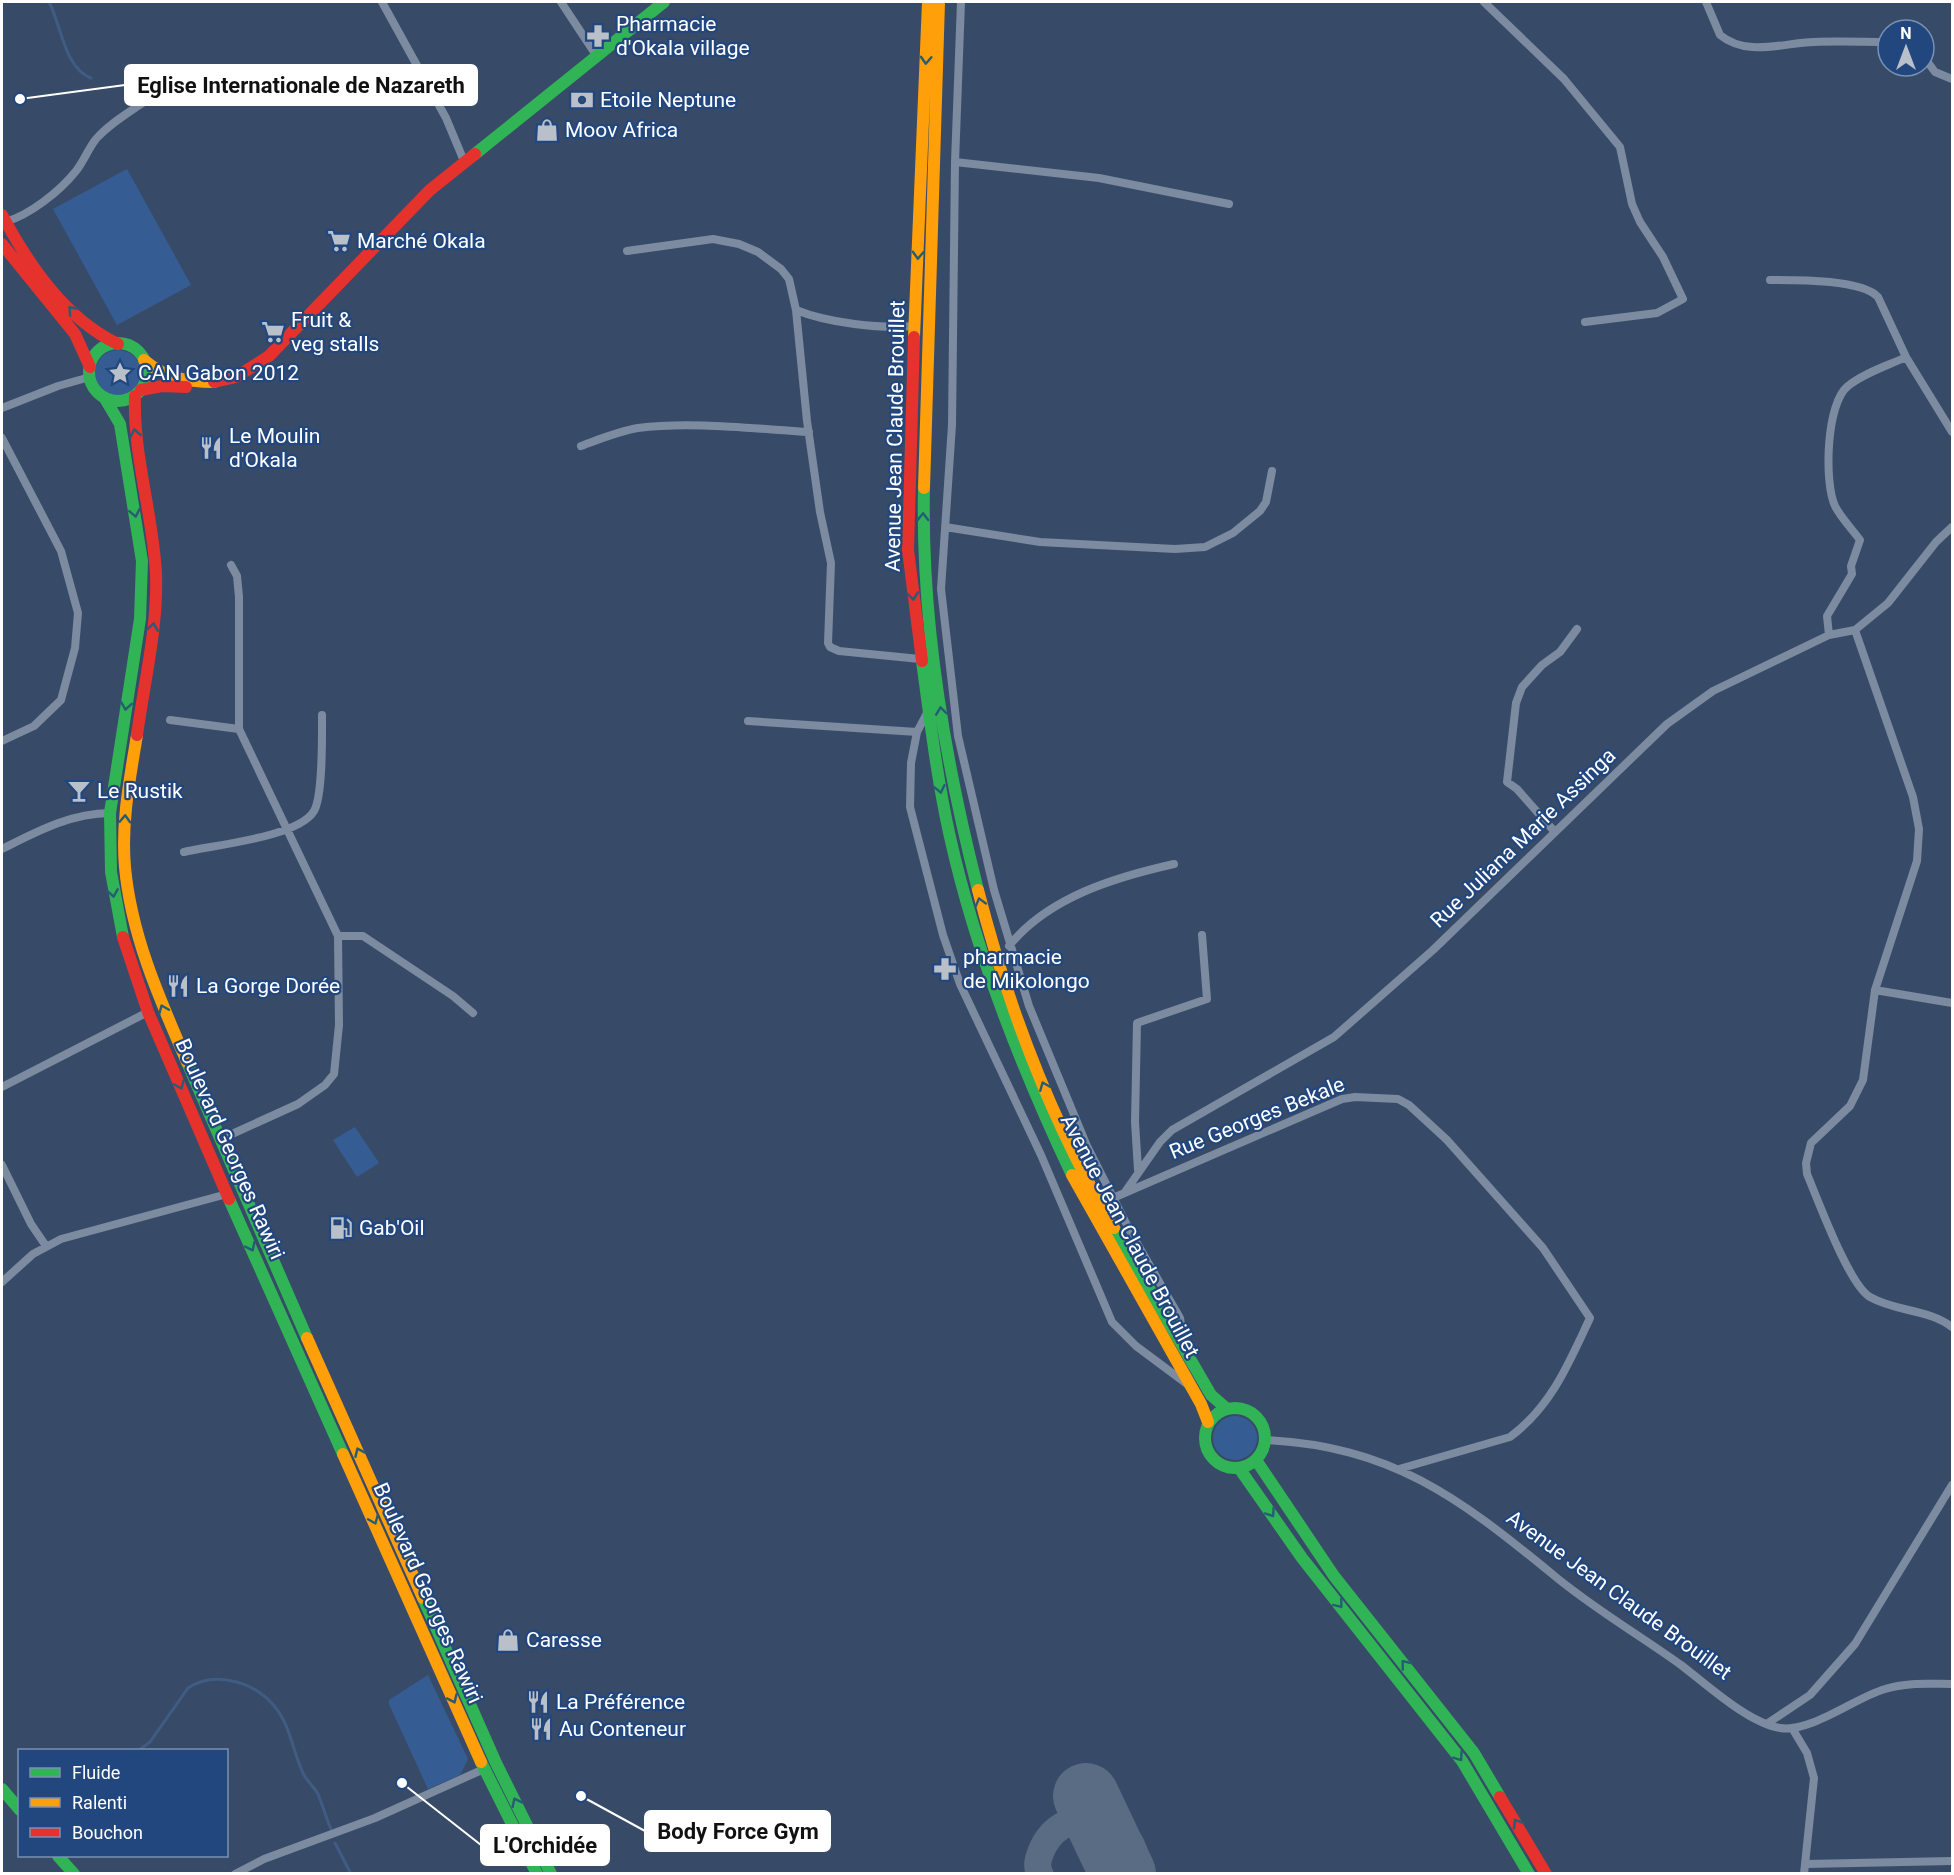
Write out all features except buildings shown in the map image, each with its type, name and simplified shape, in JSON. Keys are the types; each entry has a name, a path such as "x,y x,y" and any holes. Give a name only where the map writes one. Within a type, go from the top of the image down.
{"main road":[{"path":"2,244 14,263 75,332 85,349 93,385 104,397 120,401 138,393 162,387 201,386 236,377 269,356 417,203 464,161 664,2"},
{"name":"Avenue Jean Claude Brouillet","path":"928,2 908,550 934,762 957,868 993,987 1056,1146 1208,1422"},
{"name":"Avenue Jean Claude Brouillet","path":"939,2 928,301 923,555 942,716 955,799 970,864 1005,983 1051,1104 1103,1210 1211,1395 1227,1409"},
{"path":"3,218 33,265 94,332 118,344 134,348 144,360 170,377 192,382 214,382"},
{"path":"90,372 100,350 118,344"},
{"path":"138,393 147,375 144,360"},
{"name":"Boulevard Georges Rawiri","path":"138,393 134,426 153,540 156,577 153,621 126,799 125,844 134,924 147,967 221,1139 492,1752 551,1874"},
{"name":"Boulevard Georges Rawiri","path":"104,397 112,407 121,427 138,531 142,574 140,619 111,813 111,872 115,906 131,965 148,1012 227,1194 484,1769 537,1874"},
{"path":"1239,1408 1256,1416 1265,1431 1261,1453 1256,1460 1239,1468 1228,1467 1212,1458 1205,1440 1208,1422 1227,1409 1239,1408"},
{"path":"1256,1460 1335,1576 1474,1753 1546,1874"},
{"path":"1239,1468 1302,1558 1462,1761 1529,1874"},
{"path":"2,1790 18,1808"},
{"path":"59,1857 74,1874"}],"street":[{"path":"382,2 446,118 464,161"},
{"path":"561,2 596,55"},
{"path":"961,2 955,162 952,425 942,613 958,736 1010,946 1029,1006 1061,1086 1113,1198 1180,1318 1184,1350"},
{"path":"1484,2 1564,79 1620,147 1632,204 1640,222 1663,257 1683,299 1657,313 1585,322"},
{"path":"1706,2 1720,35 1751,47 1762,49 1812,42 1876,42"},
{"path":"1936,72 1953,80"},
{"path":"3,218 19,218 45,199 75,173 96,140 108,127 144,102"},
{"path":"955,162 1099,178 1229,204"},
{"path":"627,251 713,239 739,244 758,252 781,269 789,279 796,310 809,432 831,563 830,647 839,651 920,659"},
{"path":"1770,280 1850,284 1872,291 1878,297 1906,357 1953,432"},
{"path":"796,310 823,319 898,328 915,326"},
{"path":"1829,635 1827,616 1852,574 1851,567 1860,540 1835,506 1829,481 1829,451 1835,410 1846,387 1906,357"},
{"path":"2,408 90,372"},
{"path":"581,446 620,432 648,427 711,427 809,432"},
{"path":"2,438 61,551 78,613 75,648 61,700 34,726 2,741"},
{"path":"945,527 1057,543 1175,549 1205,547 1233,533 1260,511 1266,502 1272,471"},
{"name":"Rue Juliana Marie Assinga","path":"1125,1192 1138,1170 1160,1142 1172,1131 1334,1037 1433,950 1667,724 1693,704 1829,635 1855,630 1888,603 1936,542 1953,527"},
{"path":"221,1139 306,1100 325,1085 334,1074 339,1025 338,936 239,729 239,597 237,576 231,565"},
{"path":"1554,831 1517,789 1507,782 1514,715 1522,687 1542,665 1560,652 1577,629"},
{"path":"1855,630 1914,797 1919,829 1917,861 1875,990 1863,1080 1850,1106 1811,1143 1806,1163 1807,1174 1844,1259 1868,1296 1930,1315 1953,1327"},
{"path":"927,712 917,732 911,763 910,807 940,926 960,984 1041,1155 1113,1322 1136,1346 1188,1385"},
{"path":"184,852 288,830 308,818 317,801 322,715"},
{"path":"170,720 239,729"},
{"path":"748,721 917,732"},
{"path":"2,849 71,819 111,813"},
{"path":"1010,946 1036,918 1063,903 1121,877 1174,864"},
{"path":"1138,1170 1135,1122 1137,1023 1207,999 1202,934"},
{"path":"338,936 363,936 453,996 472,1013"},
{"path":"1875,990 1953,1003"},
{"path":"2,1087 148,1012"},
{"name":"Rue Georges Bekale","path":"1113,1198 1342,1100 1355,1097 1398,1099 1409,1105 1447,1140 1543,1248 1590,1318 1556,1390 1537,1413 1510,1437 1399,1469"},
{"path":"2,1165 31,1224 46,1246"},
{"path":"2,1282 46,1246 227,1194"},
{"name":"Avenue Jean Claude Brouillet","path":"1265,1440 1314,1444 1399,1469 1450,1494 1552,1575 1730,1701 1779,1728 1792,1728"},
{"path":"1768,1723 1810,1695 1856,1644 1953,1485"},
{"path":"1804,1874 1814,1778 1807,1753 1792,1728 1885,1689 1909,1684 1953,1684"},
{"path":"235,1874 264,1859 375,1818 484,1769"},
{"path":"1806,1864 1953,1861"}],"shaded area":[{"path":"127,169 191,285 117,325 53,209"},
{"path":"118,350 134,357 141,373 134,389 118,396 102,389 95,373 102,357"},
{"path":"355,1127 379,1163 357,1177 333,1140"},
{"path":"1235,1416 1251,1422 1257,1438 1251,1454 1235,1460 1219,1454 1213,1438 1219,1422"},
{"path":"428,1675 468,1759 460,1775 428,1789 389,1700"}],"waterway":[{"path":"49,2 69,55 82,73 91,78"},
{"path":"140,1749 150,1742 188,1688 210,1680 234,1681 246,1685 267,1698 280,1715 300,1767 318,1794 331,1829"},
{"path":"335,1843 351,1874"}],"taxiway":[{"path":"1040,1874 1039,1857 1043,1847 1055,1832 1069,1822 1086,1819 1102,1821 1117,1828 1128,1840 1135,1855 1135,1874"}],"runway":[{"path":"1086,1796 1123,1874"}],"traffic: fast":[{"path":"475,154 664,2"},
{"path":"118,343 134,348 142,356 147,372 142,388 134,396 118,401 102,396 94,388 89,372 94,356 102,348 118,343"},
{"path":"104,397 120,424 142,561 140,619 110,813 111,872 123,937"},
{"path":"924,488 924,538 931,640 955,791 978,890"},
{"path":"922,661 945,815 973,924 1018,1051 1072,1175"},
{"path":"187,1062 307,1338"},
{"path":"229,1199 343,1454"},
{"path":"1114,1228 1211,1395 1227,1409"},
{"path":"1235,1408 1252,1413 1260,1421 1265,1438 1260,1455 1252,1463 1235,1468 1218,1463 1210,1455 1205,1438 1210,1421 1218,1413 1235,1408"},
{"path":"1256,1460 1334,1576 1474,1753 1500,1797"},
{"path":"1239,1468 1302,1558 1462,1761 1529,1874"},
{"path":"423,1598 496,1763 551,1874"},
{"path":"481,1762 537,1874"},
{"path":"2,1789 18,1808"},
{"path":"59,1857 74,1874"}],"traffic: slow":[{"path":"914,337 928,2"},
{"path":"924,488 939,2"},
{"path":"144,360 160,371 177,378 214,382"},
{"path":"137,735 124,833 128,892 148,967 187,1062"},
{"path":"978,890 1003,977 1034,1064 1071,1147 1114,1228"},
{"path":"1072,1175 1201,1404 1208,1422"},
{"path":"307,1338 423,1598"},
{"path":"343,1454 481,1762"}],"traffic: jam":[{"path":"214,382 236,377 269,356 430,190 475,154"},
{"path":"2,215 24,253 50,289 81,320 118,344"},
{"path":"2,244 75,334 90,367"},
{"path":"914,337 908,550 922,661"},
{"path":"141,390 162,386 186,387"},
{"path":"135,396 137,441 156,574 153,635 137,735"},
{"path":"123,937 148,1012 229,1199"},
{"path":"1500,1797 1546,1874"}],"place":[{"name":"Pharmacie d'Okala village","path":"598,36"},
{"name":"Eglise Internationale de Nazareth","path":"20,99"},
{"name":"Etoile Neptune","path":"582,100"},
{"name":"Moov Africa","path":"547,130"},
{"name":"Marché Okala","path":"339,241"},
{"name":"Fruit & veg stalls","path":"273,332"},
{"name":"CAN Gabon 2012","path":"120,373"},
{"name":"Le Moulin d'Okala","path":"211,448"},
{"name":"Le Rustik","path":"79,791"},
{"name":"pharmacie de Mikolongo","path":"945,969"},
{"name":"La Gorge Dorée","path":"178,986"},
{"name":"Gab'Oil","path":"341,1228"},
{"name":"Caresse","path":"508,1640"},
{"name":"La Préférence","path":"538,1702"},
{"name":"Au Conteneur","path":"541,1729"},
{"name":"L'Orchidée","path":"402,1783"},
{"name":"Body Force Gym","path":"581,1796"}]}
